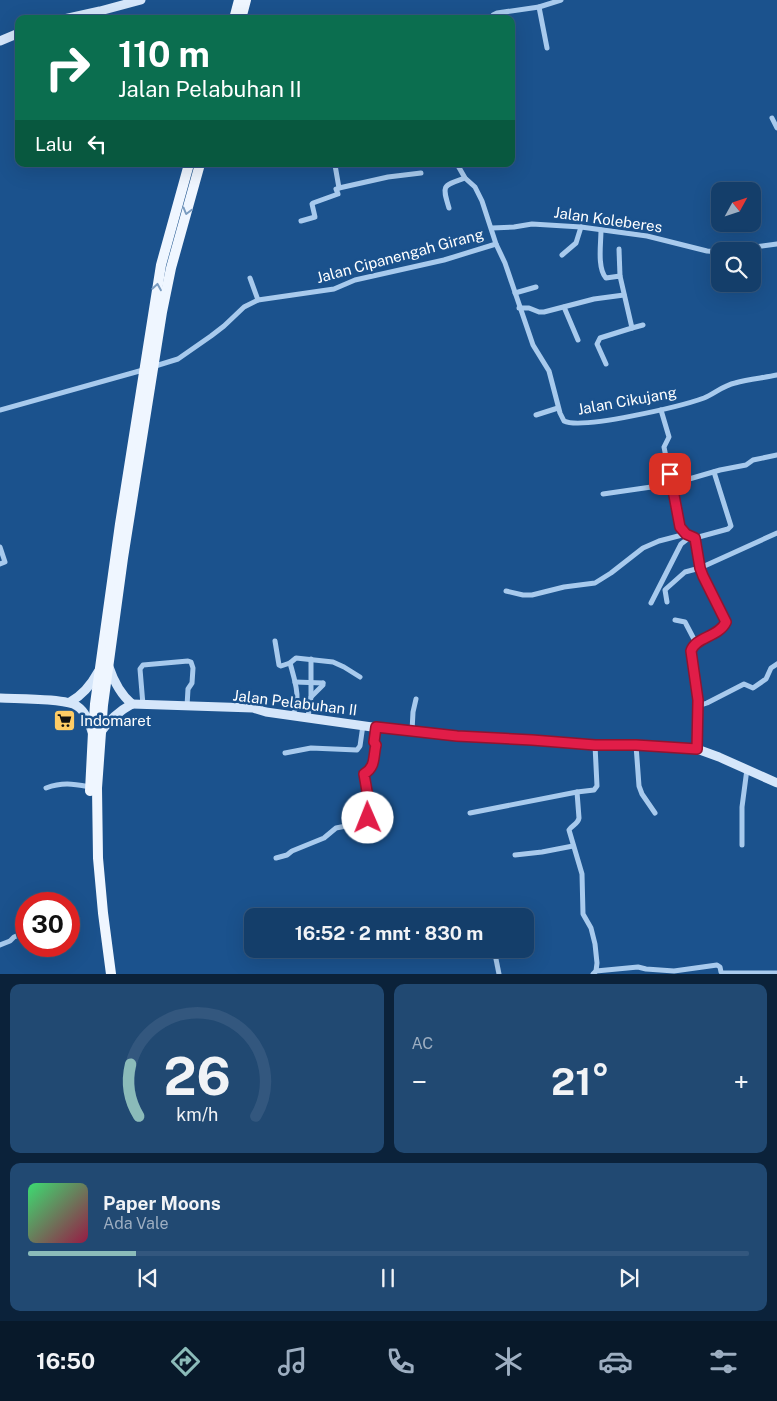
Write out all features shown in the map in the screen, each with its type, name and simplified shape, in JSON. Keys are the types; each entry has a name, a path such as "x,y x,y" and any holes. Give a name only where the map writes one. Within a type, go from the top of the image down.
{"main road":[{"path":"81,15 141,0"},
{"path":"235,15 239,0"},
{"path":"242,15 246,0"},
{"path":"0,41 15,35"},
{"path":"110,974 104,951 92,858 90,787 95,735 148,368 161,264 188,167"},
{"path":"148,368 171,268 199,167"},
{"path":"70,702 86,690 105,667"},
{"path":"95,735 122,709 132,704 124,697 105,667"},
{"path":"0,698 70,702 82,710 95,735 98,858 104,974"},
{"name":"Jalan Pelabuhan II","path":"132,704 253,708 293,716 459,736 595,745 636,745 697,749 777,783"}],"street":[{"path":"493,15 539,7 561,0"},
{"path":"539,7 547,48"},
{"path":"772,118 777,128"},
{"path":"301,221 315,217 312,203 338,194 336,189 339,188 335,167"},
{"name":"Jalan Cikujang","path":"458,167 477,191 492,228 496,244 505,263 533,345 549,372 558,408 564,421 573,424 595,422 661,410 706,397 733,383 777,375"},
{"path":"339,188 388,177 421,173"},
{"path":"450,208 444,191 445,187 448,184 465,178"},
{"name":"Jalan Koleberes","path":"492,228 532,224 581,227 647,236 711,251"},
{"path":"562,255 576,243 581,227"},
{"path":"601,230 600,256 603,274 606,278 620,276"},
{"name":"Jalan Cipanengah Girang","path":"0,410 178,359 224,326 244,307 258,300 334,289 354,280 444,260 496,244"},
{"path":"761,246 777,244"},
{"path":"619,249 620,276 632,328"},
{"path":"250,278 258,300"},
{"path":"515,293 536,287"},
{"path":"519,308 529,308 539,312 594,299 624,296"},
{"path":"564,307 578,340"},
{"path":"606,364 597,344 600,338 643,325"},
{"path":"536,415 558,408"},
{"path":"661,410 669,437 664,448 680,527 690,536 700,568 726,622 719,632 696,643 692,647 691,654 698,706 697,749"},
{"path":"603,494 672,484 777,455"},
{"path":"506,591 532,595 564,587 596,583 643,548 659,541 728,529 731,526 714,472"},
{"path":"667,602 665,590 686,572 700,568 777,533"},
{"path":"651,602 681,544 690,536"},
{"path":"0,547 4,562 0,564"},
{"path":"675,620 685,622 696,643"},
{"path":"275,641 280,665 284,666 296,658 334,662 360,677"},
{"path":"308,717 311,697 312,659"},
{"path":"143,705 141,666 188,661 191,662 193,668 192,683 188,689 187,707"},
{"path":"290,663 298,701 293,716"},
{"path":"698,706 744,684 753,688 767,678 771,668 777,664"},
{"path":"295,682 323,684 311,697"},
{"path":"412,731 416,699"},
{"path":"285,753 311,748 357,750 360,746 363,725"},
{"path":"276,858 324,838 336,828 361,823 368,818 368,797 364,774 373,765 376,727"},
{"path":"470,813 594,790 597,786 595,745"},
{"path":"636,745 638,786 655,813"},
{"path":"742,845 742,807 747,769"},
{"path":"46,788 58,784 90,787"},
{"path":"577,792 580,818 569,830 582,874 583,914 591,928 595,944 598,963 595,972 638,967 674,971 717,965 723,973 777,973"},
{"path":"515,855 573,846"},
{"path":"0,945 10,941 15,936"},
{"path":"496,958 499,974"}],"place":[{"name":"Indomaret","path":"64,721"}],"route":[{"path":"368,818 369,804 364,774 373,765 376,727 457,736 481,736 595,745 636,745 697,749 698,700 691,651 696,643 722,630 726,622 700,568 695,538 683,532 680,527 670,474"}]}
